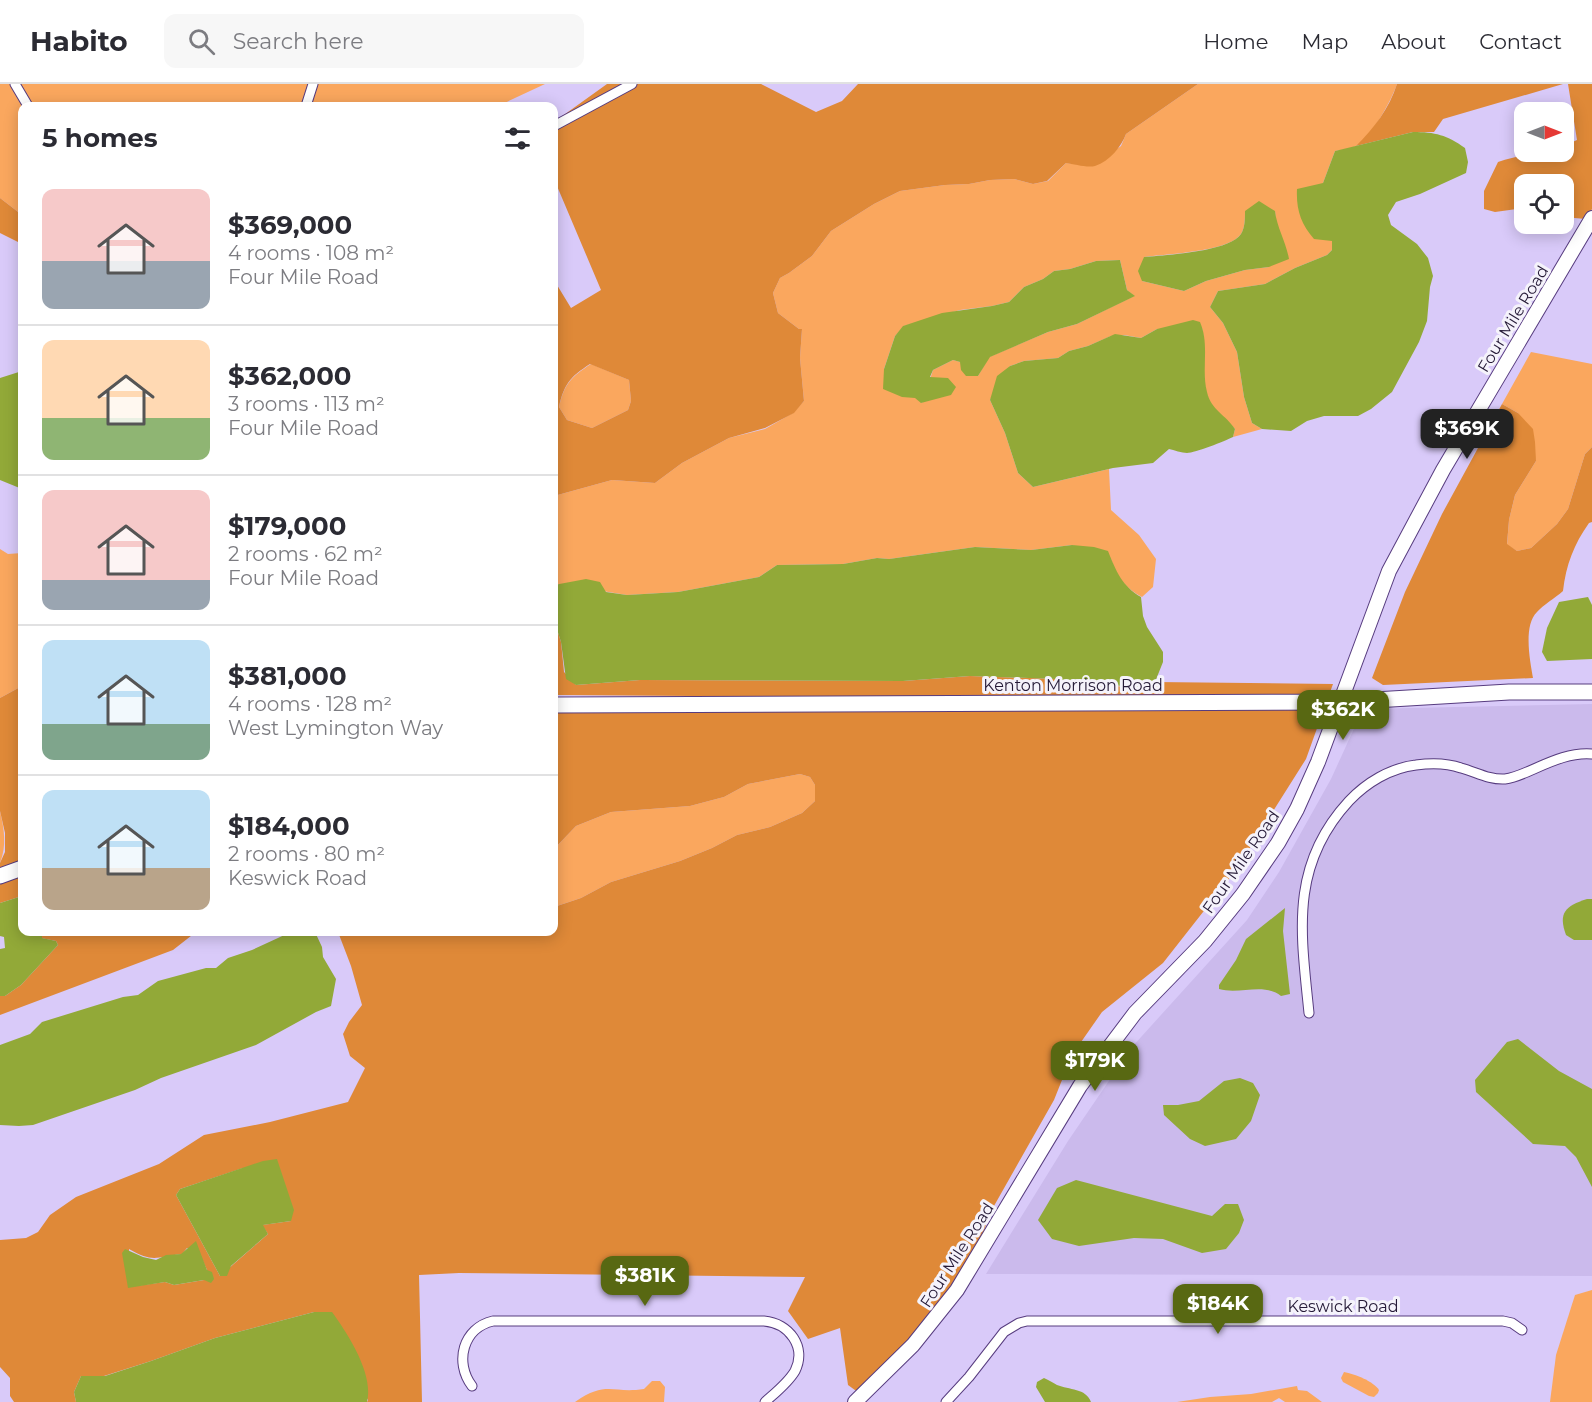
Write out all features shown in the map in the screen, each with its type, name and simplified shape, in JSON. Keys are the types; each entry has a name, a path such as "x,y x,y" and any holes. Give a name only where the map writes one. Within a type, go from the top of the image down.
{"main road":[{"name":"Four Mile Road","path":"855,1402 913,1345 957,1290 1080,1086 1135,1013 1205,941 1243,894 1278,843 1297,809 1318,762 1389,571 1443,470 1592,218"},
{"name":"Kenton Morrison Road","path":"558,705 1341,702 1509,692 1592,692"},
{"path":"0,876 18,869"}],"street":[{"path":"15,84 26,102"},
{"path":"307,102 313,84"},
{"path":"558,124 632,84"},
{"path":"1310,1013 1301,934 1305,890 1315,852 1324,834 1358,792 1388,772 1413,765 1461,767 1488,778 1505,779 1565,756 1592,754"},
{"path":"472,1386 464,1368 464,1346 472,1332 479,1326 493,1321 764,1321 780,1324 786,1329 795,1341 799,1355 791,1377 765,1402"},
{"name":"Keswick Road","path":"946,1402 1004,1332 1027,1321 1503,1321 1512,1323 1522,1330"}],"shaded area":[{"path":"0,84 545,84 507,102 18,102 18,212 0,198"},
{"path":"607,84 761,84 816,112 842,101 858,84 1198,84 1126,134 1114,153 1095,166 1066,163 1047,181 1033,184 1014,179 990,180 900,191 831,231 812,256 780,278 773,293 778,313 802,329 800,358 804,401 794,413 765,428 729,438 682,463 655,483 612,480 558,495 558,287 571,308 601,290 558,188 558,119","holes":["590,364 629,380 631,401 628,410 592,428 567,420 559,407 563,392 569,382"]},
{"path":"1198,84 1397,84 1385,109 1367,136 1354,147 1335,151 1323,183 1314,238 1332,240 1332,250 1327,255 1265,284 1218,291 1210,307 1223,323 1237,352 1244,397 1252,423 1262,429 1233,437 1235,429 1214,409 1204,380 1202,328 1157,329 1141,338 1124,335 1111,336 1069,351 1058,358 1024,361 1010,366 990,400 1005,433 1018,473 1033,487 1109,469 1111,510 1139,535 1156,559 1153,587 1142,597 1122,581 1111,559 1072,545 1031,550 975,547 843,564 777,565 759,577 678,592 627,595 558,584 558,495 612,480 655,483 682,463 729,438 765,429 793,413 804,401 800,358 802,329 778,313 773,293 780,278 812,256 831,231 900,191 990,180 1014,179 1033,184 1048,181 1066,163 1094,166 1121,146 1126,134","holes":["1245,211 1275,211 1276,222 1269,267 1245,270 1206,281 1184,291 1142,281 1144,257 1224,245 1241,234","1120,260 1127,290 1134,296 1077,324 1048,332 989,357 978,376 960,362 953,360 933,370 922,403 884,369 895,336 904,326 960,310 1009,302 1024,287 1043,279 1054,271 1096,261"]},
{"path":"1397,84 1563,84 1443,119 1434,132 1413,132 1356,146 1380,118"},
{"path":"1568,84 1592,84 1592,209 1586,219 1574,218 1574,174 1514,174 1514,209 1495,212 1484,209 1484,191 1498,162 1514,157 1514,162 1574,162 1574,141 1577,140 1574,102 1571,102"},
{"path":"1413,132 1434,134 1452,140 1465,148 1468,162 1466,173 1396,202 1388,215 1391,225 1417,244 1428,258 1433,276 1427,321 1419,342 1392,392 1371,409 1358,416 1324,416 1307,421 1291,431 1262,429 1252,423 1244,397 1237,352 1223,323 1210,307 1218,291 1265,284 1327,255 1332,250 1332,241 1314,239 1306,228 1297,204 1297,189 1323,183 1335,151"},
{"path":"0,198 18,212 18,242 0,233"},
{"path":"1259,201 1275,211 1289,259 1269,267 1245,270 1206,281 1184,291 1142,281 1138,271 1144,257 1196,252 1224,245 1241,234 1245,211"},
{"path":"1120,260 1127,290 1135,296 1077,324 1048,332 990,357 978,376 966,376 961,370 960,362 953,360 933,370 930,377 948,378 956,387 951,395 921,403 915,398 902,397 883,389 884,369 895,336 903,326 942,313 1009,302 1024,287 1043,279 1054,271 1096,261"},
{"path":"1193,320 1200,322 1203,331 1205,383 1209,398 1215,408 1235,429 1233,437 1191,452 1185,453 1169,449 1153,463 1113,468 1033,487 1018,473 1005,433 990,400 997,376 1010,366 1024,361 1058,358 1069,351 1088,346 1115,334 1141,338 1157,329"},
{"path":"1531,352 1592,364 1592,447 1585,454 1568,509 1557,524 1531,548 1517,551 1507,545 1509,520 1515,495 1536,461 1518,413 1502,404"},
{"path":"591,364 629,380 631,401 628,410 592,428 567,420 559,407 563,392 569,382"},
{"path":"18,372 18,487 0,480 0,378"},
{"path":"1502,404 1518,413 1533,429 1535,442 1536,461 1515,495 1509,520 1507,544 1517,551 1531,548 1557,524 1568,509 1585,454 1592,447 1592,522 1589,523 1571,555 1563,591 1540,609 1533,618 1529,644 1533,678 1383,685 1372,678 1405,592 1442,514"},
{"path":"1072,545 1108,551 1124,583 1141,597 1147,627 1163,652 1163,662 1155,682 1146,688 1091,686 1055,679 970,676 903,681 640,680 576,685 566,679 558,633 558,584 586,579 600,582 606,592 627,595 678,592 759,577 777,565 843,564 975,547 1031,550"},
{"path":"0,549 8,554 18,553 18,688 0,698"},
{"path":"1588,597 1592,605 1592,659 1547,661 1542,652 1547,628 1559,602"},
{"path":"558,633 564,672 576,685 640,680 903,681 970,676 1055,679 1091,686 1110,685 1131,688 1146,688 1155,682 1333,684 1328,698 558,695"},
{"path":"18,688 18,865 0,872 0,863 5,852 5,833 0,811 0,698"},
{"path":"1592,704 1592,1276 986,1274 1068,1141 1132,1047 1247,920 1279,872 1331,779 1363,709"},
{"path":"1325,706 1306,759 1236,870 1163,963 1102,1012 1072,1055 1054,1100 990,1213 978,1248 928,1321 859,1393 848,1385 840,1328 808,1339 788,1311 805,1277 459,1273 419,1275 422,1402 367,1402 368,1400 314,1312 215,1338 104,1376 81,1376 74,1392 76,1402 14,1402 10,1396 10,1378 0,1367 0,1240 26,1238 38,1232 50,1215 76,1197 159,1164 204,1135 270,1122 348,1102 365,1068 350,1056 343,1034 362,1005 340,936 558,936 558,906 581,898 611,882 680,861 737,835 770,827 802,813 815,801 815,785 810,777 800,774 748,784 724,797 690,806 611,812 576,826 558,845 558,709","holes":["243,1168 291,1221 262,1225 268,1234 220,1276 176,1195 180,1189","187,1248 198,1250 207,1270 204,1280 174,1285 165,1282 128,1287 129,1249 149,1258 182,1254"]},
{"path":"800,774 810,777 815,785 815,801 802,813 770,827 737,835 680,861 611,882 581,898 558,906 558,845 576,826 611,812 690,806 724,797 748,784"},
{"path":"0,811 4,843 0,863"},
{"path":"18,874 18,897 0,903 0,880"},
{"path":"18,897 18,936 42,936 42,938 56,941 58,945 21,985 5,996 0,996 0,949 5,948 4,937 0,936 0,903"},
{"path":"1592,899 1592,940 1574,940 1566,935 1563,916 1573,904"},
{"path":"1285,908 1283,931 1290,994 1281,996 1259,989 1235,991 1219,989 1219,985 1236,960 1246,939"},
{"path":"41,936 191,936 173,950 0,1015 0,996 5,996 21,985 58,945 56,941 41,938"},
{"path":"282,936 317,936 322,947 323,957 336,979 331,1006 256,1045 161,1078 135,1090 33,1125 0,1125 0,1045 30,1034 42,1022 123,997 138,995 158,981 206,968 216,968 228,958"},
{"path":"1518,1039 1559,1071 1592,1089 1592,1187 1576,1157 1565,1146 1533,1144 1476,1092 1475,1080 1507,1042"},
{"path":"1240,1078 1253,1083 1260,1095 1251,1121 1236,1139 1205,1146 1190,1139 1164,1115 1163,1105 1199,1101 1224,1081"},
{"path":"277,1159 294,1210 291,1221 263,1225 268,1234 231,1266 227,1276 220,1276 176,1195 180,1189 263,1161"},
{"path":"1076,1180 1212,1216 1225,1204 1238,1204 1244,1220 1239,1233 1226,1249 1202,1253 1163,1239 1134,1238 1079,1246 1052,1239 1038,1220 1057,1188"},
{"path":"196,1241 207,1270 212,1272 214,1279 211,1283 204,1280 174,1285 165,1282 128,1288 122,1253 125,1249 156,1260 166,1255 181,1254"},
{"path":"1592,1290 1592,1402 1550,1402 1556,1355 1575,1295"},
{"path":"314,1312 332,1312 345,1331 358,1355 367,1379 367,1402 76,1402 74,1392 81,1376 105,1376 215,1338"},
{"path":"1344,1372 1368,1381 1379,1390 1378,1393 1374,1397 1369,1396 1343,1382 1341,1378"},
{"path":"1044,1378 1085,1394 1091,1402 1045,1402 1036,1387 1037,1382"},
{"path":"652,1381 660,1381 665,1387 664,1402 575,1402 595,1391 644,1389"},
{"path":"1297,1386 1298,1390 1307,1391 1322,1402 1285,1402 1279,1398 1272,1402 1177,1402 1251,1394"}]}
